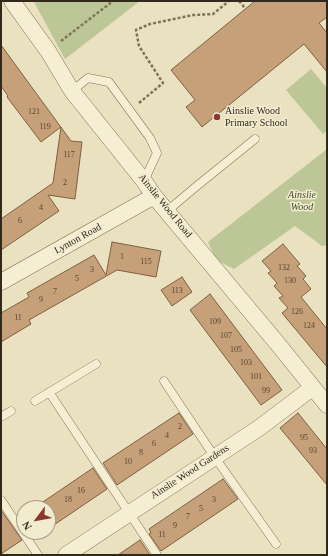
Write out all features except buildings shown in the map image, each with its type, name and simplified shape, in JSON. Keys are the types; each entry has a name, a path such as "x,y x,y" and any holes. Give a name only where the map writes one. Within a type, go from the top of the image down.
{"street":[{"name":"Ainslie Wood Road","path":"12,1 48,51 72,91 144,180 154,196 274,339 327,405"},
{"name":"Lynton Road","path":"1,282 154,196"},
{"name":"Ainslie Wood Gardens","path":"66,555 214,456 259,428 312,388"}],"lane":[{"path":"72,91 88,78 109,82 150,138 157,153 144,180"},
{"path":"167,211 255,139"},
{"path":"34,401 96,364"},
{"path":"164,381 214,456 276,544"},
{"path":"49,392 157,555"},
{"path":"1,417 11,411"},
{"path":"1,500 38,555"}],"path":[{"path":"48,51 113,1"},
{"path":"130,111 163,83 138,46 136,30 150,24 193,15 213,14 229,1"},
{"path":"239,1 245,8"}],"green space":[{"path":"140,1 65,59 34,2"},
{"path":"311,69 327,88 327,131 323,134 286,90"},
{"name":"Ainslie Wood","path":"327,149 327,245 322,246 295,226 234,269 216,260 208,242"}],"place":[{"name":"Ainslie Wood Primary School","path":"217,117"}]}
